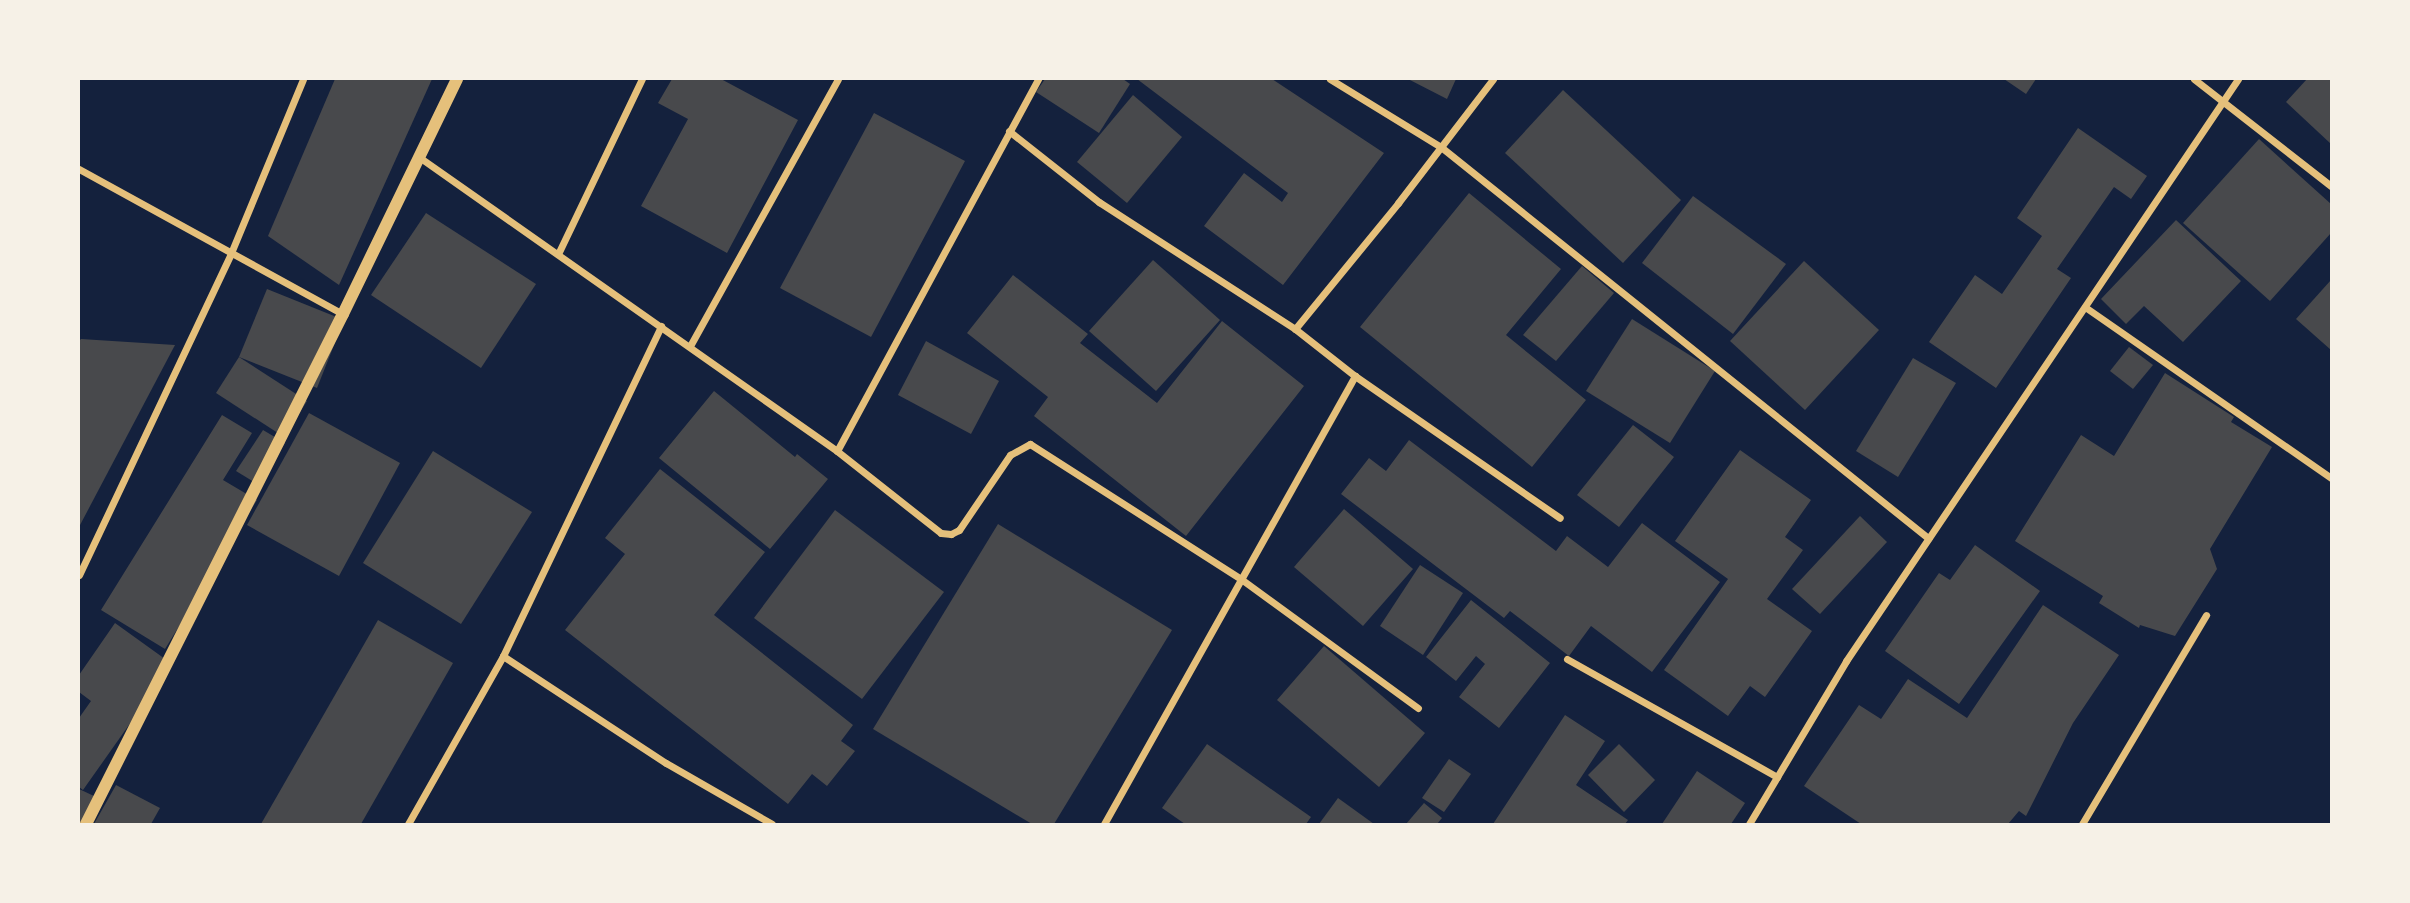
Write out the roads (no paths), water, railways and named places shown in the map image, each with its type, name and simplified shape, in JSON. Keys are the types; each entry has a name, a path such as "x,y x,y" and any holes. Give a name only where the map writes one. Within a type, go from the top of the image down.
{"street":[{"path":"79,575 231,253 303,79"},
{"path":"86,824 343,314 457,79"},
{"path":"558,254 642,79"},
{"path":"690,346 838,79"},
{"path":"837,451 1038,79"},
{"path":"1330,79 1441,148 1928,538"},
{"path":"1295,329 1493,79"},
{"path":"2194,79 2331,186"},
{"path":"1749,824 1846,661 2085,307 2221,99 2238,79"},
{"path":"1009,131 1099,202 1295,329 1355,376 1560,518"},
{"path":"419,157 837,451 941,533 951,534 959,530 1010,454 1030,444 1241,579 1418,708"},
{"path":"79,169 343,314"},
{"path":"2085,307 2331,478"},
{"path":"408,824 502,656 661,326"},
{"path":"1104,824 1355,376"},
{"path":"2082,824 2206,615"},
{"path":"502,656 666,763 772,824"},
{"path":"1567,659 1777,777"}]}
